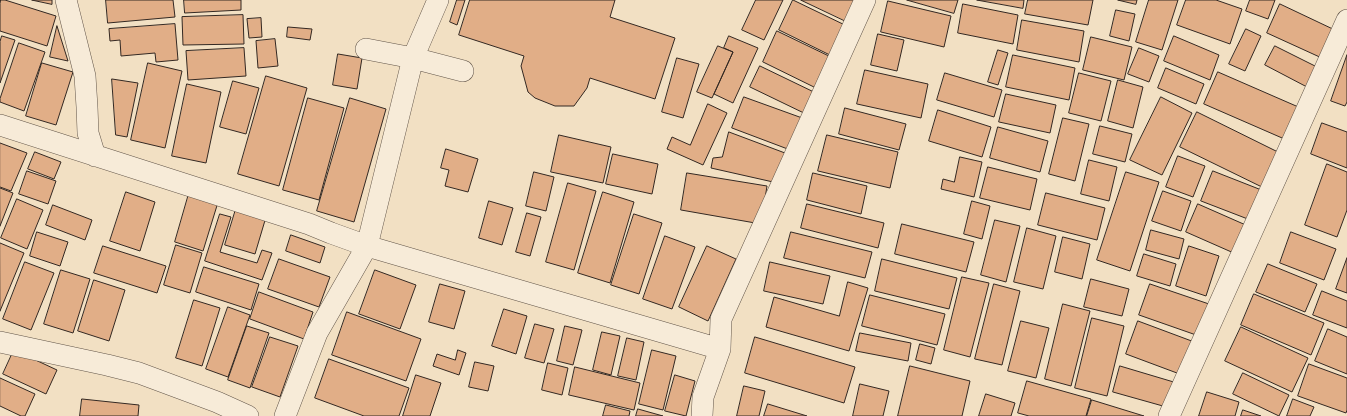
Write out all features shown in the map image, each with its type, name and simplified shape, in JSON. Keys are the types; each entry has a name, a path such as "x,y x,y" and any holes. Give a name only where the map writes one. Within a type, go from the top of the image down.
{"street":[{"path":"66,0 85,76 88,133 95,156"},
{"path":"285,416 317,333 367,246 413,58 438,0"},
{"path":"702,416 703,396 720,349 721,319 865,0"},
{"path":"1169,416 1347,20"},
{"path":"366,49 413,58 464,71"},
{"path":"0,125 309,224 367,246 720,349"},
{"path":"0,342 139,373 248,416"}],"building":[{"path":"1,0 56,16 47,46 0,31"},
{"path":"32,0 52,0 52,4"},
{"path":"106,0 173,0 175,17 108,23"},
{"path":"184,0 241,0 241,10 185,13"},
{"path":"457,0 465,0 457,25 450,22"},
{"path":"470,0 615,0 610,17 675,38 655,99 590,78 587,88 574,106 555,106 535,98 528,92 521,66 524,56 459,35"},
{"path":"756,0 783,0 764,40 742,30"},
{"path":"793,0 849,27 834,57 779,30"},
{"path":"801,0 861,0 850,23"},
{"path":"907,0 958,0 954,13"},
{"path":"977,0 1024,0 1023,8"},
{"path":"1028,0 1093,0 1088,25 1025,14"},
{"path":"1118,0 1137,0 1136,4"},
{"path":"1149,0 1178,0 1162,50 1136,42"},
{"path":"1186,0 1216,0 1242,9 1230,44 1177,25"},
{"path":"1250,0 1275,0 1268,19 1246,11"},
{"path":"888,1 951,16 944,47 881,32"},
{"path":"963,4 1018,15 1013,44 958,33"},
{"path":"1280,4 1337,31 1324,59 1267,33"},
{"path":"1116,10 1135,14 1129,41 1110,36"},
{"path":"243,15 244,44 183,45 182,17"},
{"path":"261,18 262,37 249,38 247,19"},
{"path":"1022,20 1084,31 1079,62 1017,50"},
{"path":"175,24 178,60 156,62 155,53 121,56 120,40 110,41 109,29"},
{"path":"57,26 68,61 50,57"},
{"path":"288,27 312,29 310,40 287,37"},
{"path":"1246,29 1261,36 1245,71 1229,64"},
{"path":"777,31 833,58 818,89 763,62"},
{"path":"878,34 904,40 897,71 871,65"},
{"path":"2,36 15,40 0,83 0,42"},
{"path":"729,36 758,48 733,103 714,94 733,52 724,48"},
{"path":"1174,36 1219,55 1210,80 1164,61"},
{"path":"1091,37 1132,47 1124,80 1083,70"},
{"path":"275,39 278,66 258,68 256,41"},
{"path":"19,43 45,52 24,111 0,102"},
{"path":"718,46 733,52 712,98 697,92"},
{"path":"1275,46 1317,67 1307,87 1265,65"},
{"path":"244,48 246,76 188,80 186,51"},
{"path":"1139,48 1159,56 1149,82 1128,74"},
{"path":"998,50 1008,53 998,85 988,82"},
{"path":"338,54 362,58 357,89 333,85"},
{"path":"1013,55 1075,68 1069,100 1006,87"},
{"path":"1347,55 1347,102 1345,106 1331,101"},
{"path":"677,58 699,64 683,118 662,112"},
{"path":"42,63 73,72 56,125 26,116"},
{"path":"148,63 182,71 165,148 131,140"},
{"path":"760,66 818,94 808,115 750,87"},
{"path":"1166,68 1204,84 1196,104 1158,88"},
{"path":"865,70 928,84 921,118 857,104"},
{"path":"1218,72 1303,109 1289,141 1204,104"},
{"path":"945,73 1002,90 994,117 937,100"},
{"path":"1079,73 1111,81 1101,121 1069,113"},
{"path":"266,76 307,88 279,186 238,174"},
{"path":"112,79 138,83 127,137 116,135"},
{"path":"1118,80 1143,87 1133,128 1108,121"},
{"path":"233,81 259,88 246,134 220,127"},
{"path":"187,84 221,92 206,163 172,156"},
{"path":"1006,94 1056,105 1050,133 999,122"},
{"path":"744,97 805,119 793,151 732,128"},
{"path":"1161,97 1192,113 1162,175 1130,160"},
{"path":"308,98 344,108 319,200 283,190"},
{"path":"350,98 386,109 354,222 317,211"},
{"path":"708,104 727,113 703,165 667,149 672,137 690,145"},
{"path":"845,108 906,124 899,150 839,134"},
{"path":"938,110 991,127 982,157 929,141"},
{"path":"1197,112 1282,154 1266,189 1180,147"},
{"path":"1063,118 1089,124 1075,181 1049,174"},
{"path":"1322,123 1347,132 1347,168 1311,154"},
{"path":"1100,126 1132,134 1125,162 1093,154"},
{"path":"998,127 1048,141 1040,172 990,158"},
{"path":"729,132 793,156 782,184 711,168 713,158 722,157"},
{"path":"559,135 611,147 603,183 551,172"},
{"path":"827,135 898,152 890,188 818,171"},
{"path":"0,143 27,153 11,191 0,187"},
{"path":"446,149 478,159 468,192 445,186 449,170 441,168"},
{"path":"35,152 61,162 54,179 28,169"},
{"path":"613,154 658,164 652,194 606,184"},
{"path":"1178,156 1205,166 1193,197 1166,187"},
{"path":"960,157 982,162 974,197 941,189 943,179 954,182"},
{"path":"1089,160 1117,167 1109,201 1081,194"},
{"path":"1327,164 1347,172 1347,210 1337,237 1305,225"},
{"path":"988,167 1037,179 1030,210 980,198"},
{"path":"27,171 56,181 48,204 19,194"},
{"path":"1213,171 1264,191 1253,221 1201,201"},
{"path":"534,172 554,177 546,211 526,206"},
{"path":"1126,172 1159,182 1130,271 1097,260"},
{"path":"687,173 767,186 761,224 681,210"},
{"path":"813,173 867,186 861,214 807,200"},
{"path":"568,183 596,191 574,270 546,262"},
{"path":"0,188 13,193 0,226"},
{"path":"190,190 219,199 203,251 175,242"},
{"path":"1163,191 1191,201 1181,231 1152,221"},
{"path":"126,192 155,202 140,251 110,241"},
{"path":"603,192 634,202 610,283 578,273"},
{"path":"1046,193 1105,208 1097,240 1038,225"},
{"path":"17,199 43,210 27,249 1,238"},
{"path":"489,201 513,208 502,245 479,238"},
{"path":"972,201 990,206 982,239 964,234"},
{"path":"807,204 884,223 878,248 801,228"},
{"path":"1198,204 1248,226 1236,254 1186,232"},
{"path":"53,205 92,220 85,240 46,225"},
{"path":"236,209 266,217 255,254 225,245"},
{"path":"527,213 541,217 530,256 516,252"},
{"path":"220,214 231,217 220,252 257,263 262,250 272,253 262,280 205,261"},
{"path":"634,214 662,223 639,294 611,285"},
{"path":"995,220 1020,226 1006,282 981,275"},
{"path":"902,224 974,242 966,272 895,254"},
{"path":"1027,228 1056,236 1043,289 1014,282"},
{"path":"1151,230 1184,239 1179,259 1146,250"},
{"path":"37,232 68,242 60,266 30,256"},
{"path":"791,232 872,252 865,278 784,258"},
{"path":"1291,232 1336,249 1324,280 1280,263"},
{"path":"291,235 325,247 320,263 286,251"},
{"path":"665,236 695,247 672,309 643,299"},
{"path":"1063,237 1090,244 1082,279 1055,272"},
{"path":"0,243 24,253 0,311"},
{"path":"176,245 202,253 190,293 164,285"},
{"path":"103,246 166,266 157,293 94,273"},
{"path":"707,246 736,259 708,321 679,307"},
{"path":"1189,246 1219,256 1206,296 1176,286"},
{"path":"1144,254 1176,264 1170,286 1137,276"},
{"path":"1347,258 1347,293 1336,289"},
{"path":"279,259 330,277 319,307 268,289"},
{"path":"882,259 957,278 949,309 875,291"},
{"path":"25,262 54,273 31,330 3,319"},
{"path":"770,262 830,276 823,304 764,291"},
{"path":"1268,264 1317,284 1305,312 1256,292"},
{"path":"204,267 259,284 251,310 196,292"},
{"path":"61,270 90,279 73,333 44,324"},
{"path":"375,270 416,285 400,329 359,314"},
{"path":"962,277 989,283 970,357 944,350"},
{"path":"1091,279 1129,289 1122,316 1084,307"},
{"path":"94,280 125,290 109,341 78,331"},
{"path":"848,282 868,288 849,351 766,327 774,297 839,316"},
{"path":"440,284 465,291 454,329 429,322"},
{"path":"994,284 1020,291 1002,365 975,359"},
{"path":"1150,284 1209,304 1199,336 1139,315"},
{"path":"1322,291 1347,301 1347,328 1313,315"},
{"path":"259,292 313,312 304,339 250,319"},
{"path":"1254,294 1324,323 1311,355 1241,325"},
{"path":"870,295 945,314 937,345 862,326"},
{"path":"194,300 220,308 202,366 176,358"},
{"path":"1063,304 1090,311 1071,386 1045,379"},
{"path":"228,307 250,315 228,377 206,369"},
{"path":"504,309 527,316 516,354 492,346"},
{"path":"347,312 421,339 406,381 332,355"},
{"path":"1092,318 1124,326 1107,396 1075,388"},
{"path":"1021,321 1049,328 1036,378 1008,371"},
{"path":"1138,321 1197,343 1185,376 1126,354"},
{"path":"535,324 554,329 544,363 525,358"},
{"path":"247,326 269,333 250,388 228,380"},
{"path":"565,326 582,330 573,365 557,361"},
{"path":"1241,327 1308,358 1292,392 1225,361"},
{"path":"1328,329 1347,337 1347,374 1315,361"},
{"path":"602,332 620,336 611,375 593,370"},
{"path":"860,333 911,343 908,361 856,351"},
{"path":"270,337 298,346 280,397 252,387"},
{"path":"755,337 855,367 844,403 745,373"},
{"path":"627,338 644,342 636,380 618,376"},
{"path":"920,344 935,348 931,364 916,360"},
{"path":"14,350 57,370 46,394 3,374"},
{"path":"458,350 466,353 459,375 433,366 437,354 455,360"},
{"path":"652,350 676,356 663,410 639,404"},
{"path":"329,359 409,388 399,416 364,416 315,398"},
{"path":"475,362 494,366 488,391 469,387"},
{"path":"548,363 568,368 562,395 542,390"},
{"path":"1309,364 1347,378 1346,413 1298,396"},
{"path":"910,366 970,381 962,416 898,416"},
{"path":"1120,366 1177,383 1170,408 1113,392"},
{"path":"575,367 640,383 634,410 569,395"},
{"path":"1243,373 1289,395 1279,416 1233,394"},
{"path":"416,375 441,383 430,416 403,416"},
{"path":"675,375 695,381 686,416 665,411"},
{"path":"0,378 35,394 25,416 21,416 0,406"},
{"path":"1027,381 1091,399 1086,416 1029,416 1018,413"},
{"path":"860,384 889,391 883,416 853,416"},
{"path":"744,386 765,391 759,416 737,416"},
{"path":"1207,392 1239,402 1235,416 1199,416"},
{"path":"986,394 1015,403 1011,416 979,416"},
{"path":"82,399 139,405 138,416 80,416"},
{"path":"1293,399 1314,407 1310,416 1287,416"},
{"path":"1092,400 1144,416 1087,416"},
{"path":"768,404 807,416 764,416"},
{"path":"606,405 630,411 629,416 603,416"},
{"path":"638,409 663,416 636,416"},
{"path":"1243,410 1261,416 1241,416"}]}
